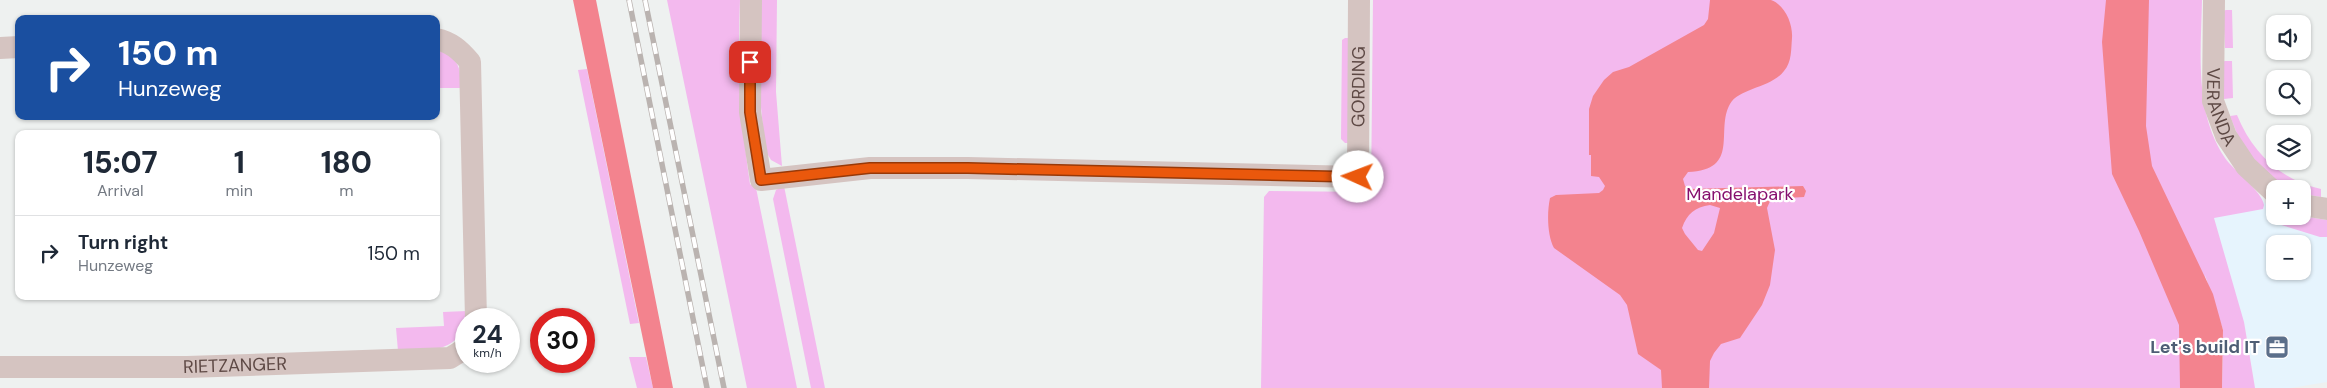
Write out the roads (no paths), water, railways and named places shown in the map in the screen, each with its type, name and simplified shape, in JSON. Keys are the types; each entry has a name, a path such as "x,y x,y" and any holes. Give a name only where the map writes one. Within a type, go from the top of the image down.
{"street":[{"name":"GORDING","path":"751,0 750,112 761,180 870,168 978,168 1358,177 1358,0"},
{"name":"VERANDA","path":"2214,0 2213,101 2226,136 2246,166 2266,185"},
{"path":"440,40 449,43 462,52 470,62 476,308"},
{"path":"0,48 15,47"},
{"path":"2311,206 2327,209"},
{"name":"RIETZANGER","path":"0,367 188,367 450,358 455,355"}],"railway":[{"path":"629,0 707,388"},
{"path":"645,0 724,388"}],"place":[{"name":"Let's build IT","path":"2277,347"}],"park label":[{"name":"Mandelapark","path":"1740,194"}]}
